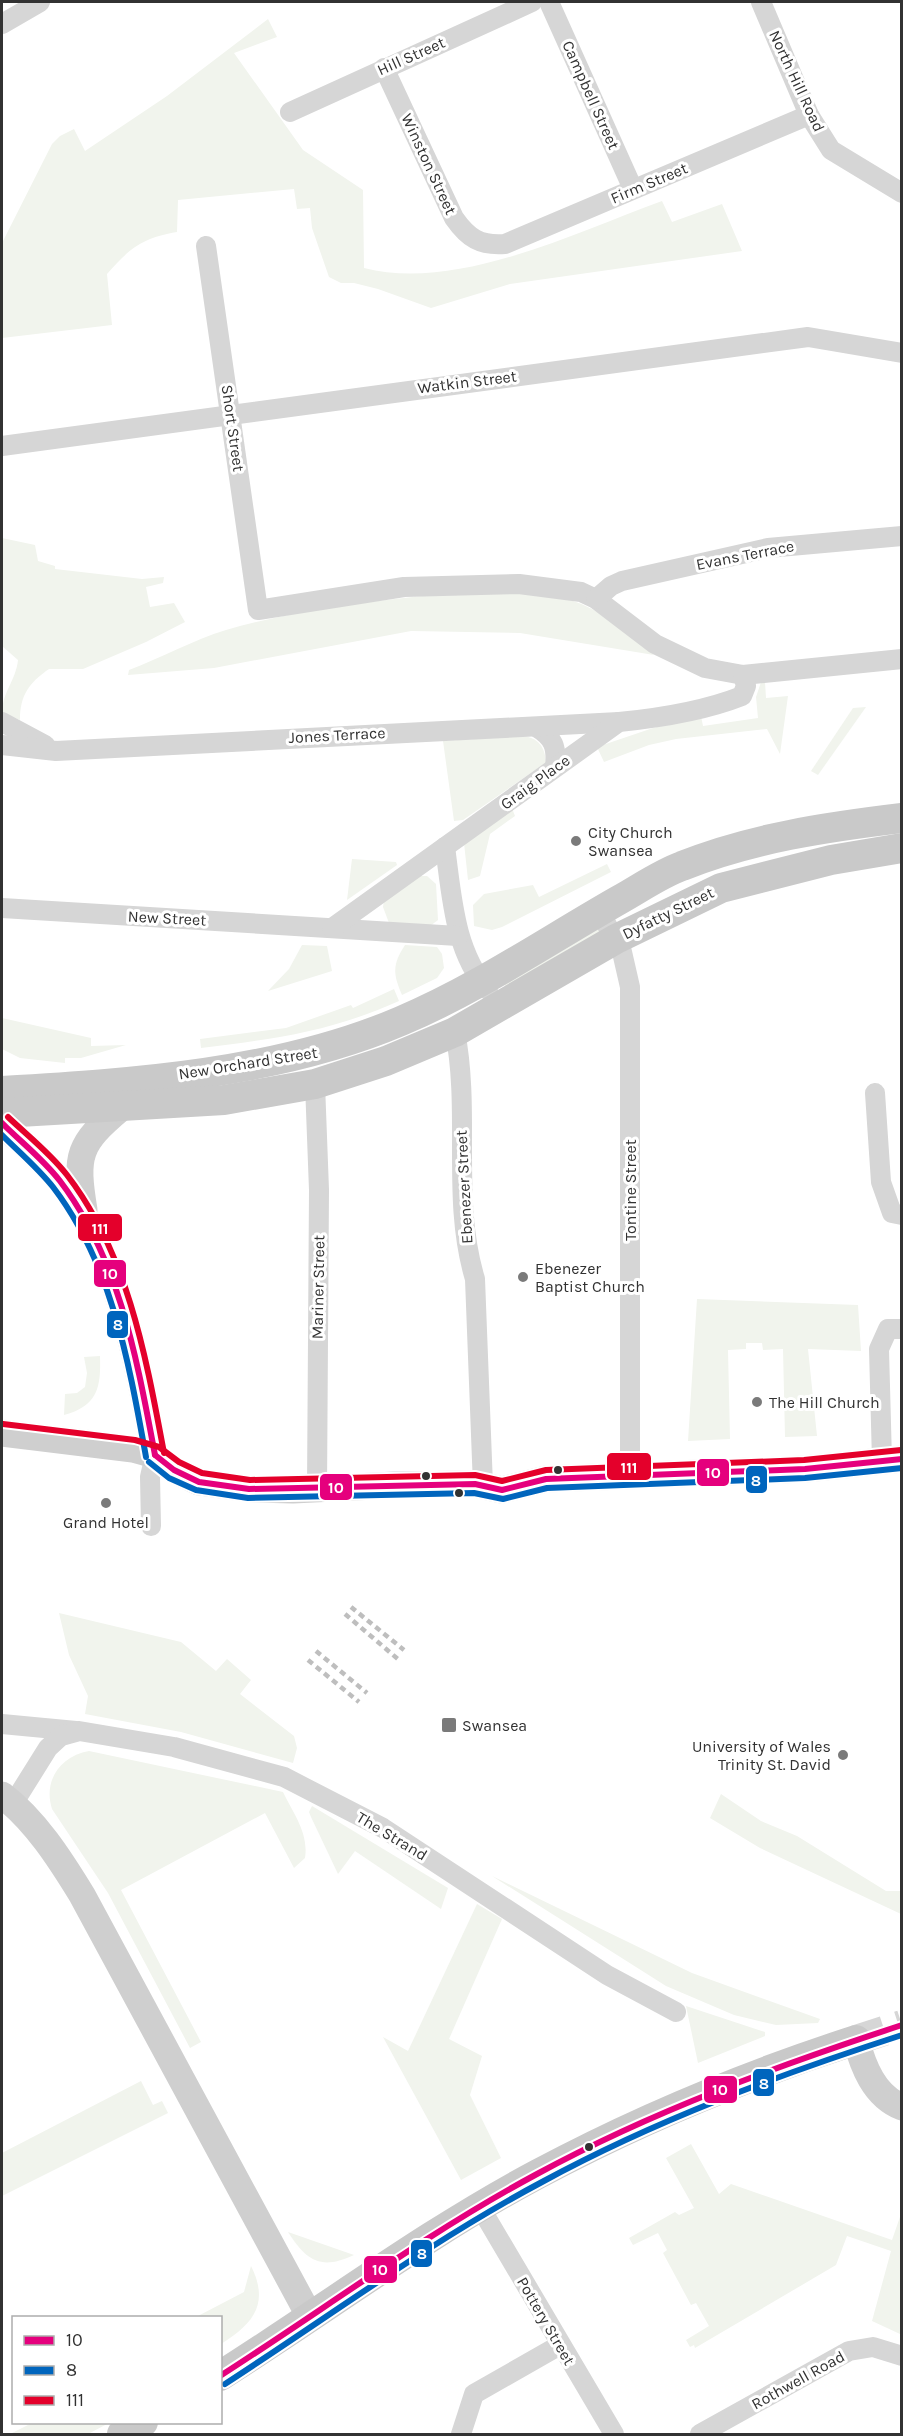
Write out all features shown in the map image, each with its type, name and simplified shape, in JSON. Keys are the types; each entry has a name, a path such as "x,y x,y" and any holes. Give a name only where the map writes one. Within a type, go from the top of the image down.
{"main road":[{"name":"Dyfatty Street","path":"480,981 680,866 755,842 902,818"},
{"name":"Dyfatty Street","path":"455,1032 616,939 721,888 831,860 902,848"},
{"name":"New Orchard Street","path":"2,1090 232,1068 324,1050 402,1021 480,981"},
{"name":"New Orchard Street","path":"2,1113 121,1108 224,1100 315,1084 386,1061 455,1032"},
{"path":"222,2375 480,2207 539,2173 676,2108 856,2040"},
{"path":"122,2434 140,2424"}],"street":[{"path":"2,24 40,2"},
{"name":"Hill Street","path":"290,112 532,2"},
{"name":"Campbell Street","path":"549,2 633,189"},
{"name":"North Hill Road","path":"761,2 809,115 831,150 893,177 902,193"},
{"name":"Winston Street","path":"384,68 454,218 467,236 488,246"},
{"name":"Firm Street","path":"488,246 505,244 809,115"},
{"name":"Short Street","path":"206,246 232,413 258,610 404,587 497,584 556,588 581,592 596,599"},
{"name":"Watkin Street","path":"2,446 232,413 808,337 902,353"},
{"name":"Evans Terrace","path":"596,599 611,586 622,581 768,548 902,536"},
{"path":"596,599 655,644 705,668 743,675 902,659"},
{"name":"Graig Place","path":"332,928 619,722 649,719 726,702 742,696 746,686 743,675"},
{"path":"2,722 56,751"},
{"name":"Jones Terrace","path":"2,745 56,751 481,727 536,728 619,722"},
{"path":"536,728 548,735 557,749 555,767"},
{"path":"446,847 458,936 480,981 501,1006"},
{"name":"New Street","path":"2,908 458,936"},
{"name":"Tontine Street","path":"599,911 622,952 630,987 630,1476"},
{"name":"Ebenezer Street","path":"455,1032 460,1097 465,1247 475,1279 483,1486"},
{"name":"Mariner Street","path":"315,1084 319,1190 317,1489"},
{"path":"874,1093 881,1182 892,1213 902,1215"},
{"path":"85,1218 78,1172 85,1145 97,1129 121,1108"},
{"path":"2,1123 55,1175 85,1218 107,1261 143,1388 155,1455 150,1477 151,1526"},
{"path":"2,1433 133,1449 155,1455 174,1470 199,1482 249,1489 317,1489 395,1485 483,1486 502,1490 546,1479 805,1470 892,1460 879,1349 888,1329 902,1329"},
{"name":"The Strand","path":"2,1724 79,1731 174,1747 284,1777 383,1828 607,1975 676,2012"},
{"path":"79,1731 61,1736 48,1748 8,1799 61,1860 82,1895 310,2317"},
{"path":"856,2040 861,2059 874,2085 891,2103 902,2107"},
{"name":"Pottery Street","path":"480,2207 614,2434"},
{"path":"461,2434 474,2394 560,2345"},
{"name":"Rothwell Road","path":"700,2434 849,2351 873,2347 902,2355"}],"shaded area":[{"path":"268,19 277,37 234,53 303,150 363,190 364,268 400,273 438,272 476,266 554,242 662,201 672,222 722,204 742,251 510,284 431,308 378,289 354,283 341,283 329,277 312,228 310,208 297,209 294,189 178,200 177,232 146,241 130,251 107,274 112,325 2,338 2,243 52,144 60,136 74,129 85,151 167,96"},
{"path":"2,538 35,545 38,561 55,566 55,569 142,579 164,577 163,583 146,587 150,607 174,603 185,622 146,642 83,669 49,669 27,690 20,711 20,720 2,713 4,699 15,674 18,660 2,646"},
{"path":"465,592 535,594 576,602 607,618 654,655 520,633 411,631 214,668 128,675 129,670 201,639 255,622 344,605"},
{"path":"761,682 765,682 766,698 788,696 780,754 767,729 676,739 649,745 604,762 597,747 653,728 701,716 703,726 758,718 756,697"},
{"path":"866,707 818,775 811,771 853,708"},
{"path":"521,736 540,744 545,753 546,765 541,766 463,820 454,821 443,741"},
{"path":"510,803 515,816 490,834 480,876 468,880 464,843"},
{"path":"352,859 396,862 397,865 347,900"},
{"path":"607,864 611,872 502,927 492,930 474,926 473,905 484,894 533,885 539,897"},
{"path":"419,876 427,876 436,884 438,920 430,926 389,923 383,907 384,900"},
{"path":"605,925 607,931 507,990 504,984"},
{"path":"302,945 327,946 332,971 268,991 289,969"},
{"path":"405,945 437,947 442,954 444,968 437,978 402,995 395,970"},
{"path":"394,989 399,1001 349,1020 302,1033 201,1048 200,1039 286,1028 351,1005 353,1008"},
{"path":"2,1018 91,1038 91,1046 126,1045 81,1058 65,1058 65,1063 20,1058 2,1049"},
{"path":"697,1299 858,1305 861,1351 808,1349 817,1436 785,1437 783,1349 763,1350 762,1343 746,1343 746,1349 728,1350 730,1439 688,1441"},
{"path":"100,1356 100,1377 91,1401 64,1415 65,1394 77,1393 85,1387 87,1373 84,1357"},
{"path":"59,1613 181,1642 216,1671 227,1659 251,1680 240,1694 294,1736 297,1748 293,1763 181,1732 85,1714 88,1696 69,1655"},
{"path":"89,1751 283,1792 305,1840 305,1858 294,1868 265,1813 121,1890 201,2042 190,2048 108,1893 52,1809 50,1789 56,1771 70,1758"},
{"path":"721,1794 761,1821 797,1836 886,1891 901,1891 901,1914 760,1848 710,1818"},
{"path":"312,1806 448,1888 441,1909 355,1851 338,1874 309,1812"},
{"path":"492,1876 692,1973 820,2019 818,2023 776,2025 734,2015 666,1986"},
{"path":"477,1904 502,1919 449,2039 482,2056 470,2095 501,2158 461,2180 383,2037 408,2051"},
{"path":"686,2006 765,2032 765,2036 698,2063"},
{"path":"141,2081 153,2105 162,2101 168,2113 2,2196 2,2153"},
{"path":"691,2144 719,2194 731,2184 892,2240 901,2214 900,2334 872,2321 891,2251 847,2236 836,2265 695,2348 694,2345 690,2347 686,2340 709,2326 696,2303 691,2305 663,2253 667,2250 658,2233 633,2245 629,2238 675,2212 679,2215 694,2208 666,2158"},
{"path":"288,2232 354,2255 332,2262 315,2260 301,2250"},
{"path":"251,2266 259,2291 255,2312 242,2329 222,2343 222,2316 198,2316 244,2292"},
{"path":"30,2424 107,2424 88,2434 10,2434"}],"tunnel":[{"path":"856,2040 902,2025"}],"railway":[{"path":"351,1607 404,1650"},
{"path":"345,1614 399,1660"},
{"path":"316,1651 367,1693"},
{"path":"308,1660 359,1702"}],"transit line":[{"name":"111","path":"8,1117 67,1175 88,1206 105,1238 132,1308 150,1380 164,1453"},
{"name":"10","path":"2,1123 54,1173 81,1212 98,1244 112,1277 133,1347 155,1455"},
{"name":"8","path":"2,1135 53,1187 90,1248 104,1281 125,1351 146,1457"},
{"name":"111","path":"3,1424 135,1440 159,1447 179,1462 202,1473 250,1480 475,1475 502,1481 546,1470 804,1460 901,1450"},
{"name":"10","path":"155,1455 174,1470 199,1482 249,1489 475,1484 502,1490 546,1479 805,1469 902,1459"},
{"name":"8","path":"149,1462 169,1478 196,1490 248,1498 474,1493 503,1499 547,1488 805,1478 902,1468"},
{"name":"10","path":"222,2375 456,2221 581,2151 716,2091 902,2025"},
{"name":"8","path":"225,2384 460,2229 542,2182 629,2138 718,2100 902,2035"}],"place":[{"name":"City Church Swansea","path":"576,841"},
{"name":"Ebenezer Baptist Church","path":"523,1277"},
{"name":"The Hill Church","path":"757,1402"},
{"name":"Grand Hotel","path":"106,1503"},
{"name":"Swansea","path":"449,1725"},
{"name":"University of Wales Trinity St. David","path":"843,1755"}]}
